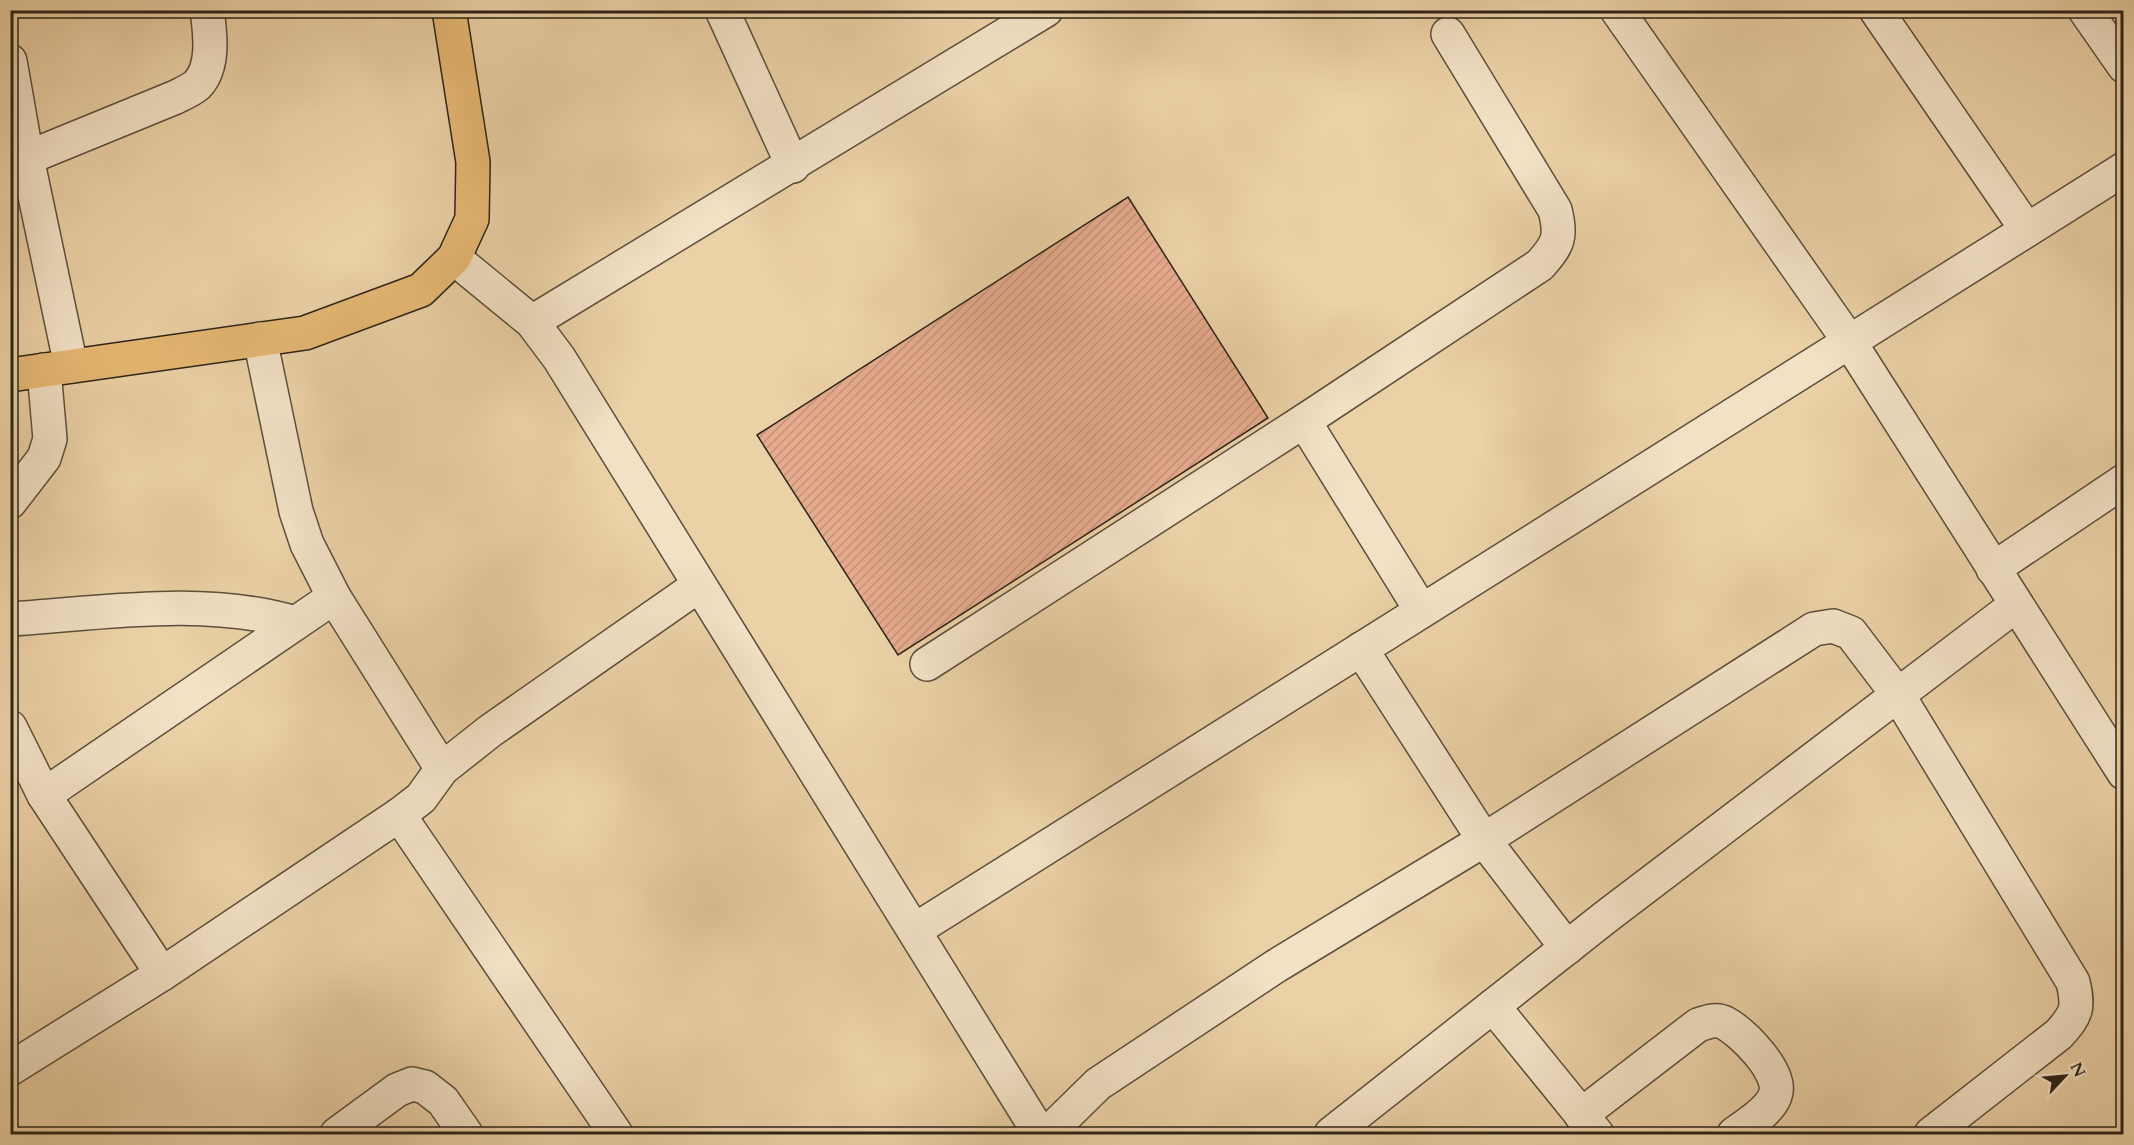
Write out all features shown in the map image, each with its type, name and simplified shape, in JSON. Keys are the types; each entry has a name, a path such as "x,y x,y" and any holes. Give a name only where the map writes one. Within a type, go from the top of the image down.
{"main road":[{"path":"10,375 305,333 421,290 454,258 472,219 473,162 449,10"}],"street":[{"path":"27,158 176,98 198,84 207,65 210,35 207,10"},
{"path":"722,10 793,166"},
{"path":"532,322 793,166 1046,10"},
{"path":"1617,10 1849,341 2124,773"},
{"path":"1876,10 2027,230"},
{"path":"2085,10 2124,66"},
{"path":"927,664 1304,422 1540,265 1555,249 1560,229 1554,210 1448,34"},
{"path":"10,61 27,158 57,368 50,439 44,458 10,502"},
{"path":"915,930 2124,169"},
{"path":"454,258 532,322 559,358 698,586 915,930 1040,1134"},
{"path":"260,339 296,511 307,544 334,597 442,769"},
{"path":"1304,422 1421,610"},
{"path":"1993,569 2124,481"},
{"path":"10,1070 162,974 399,815 421,798 442,769 490,731 698,586"},
{"path":"44,795 334,597"},
{"path":"1331,1134 1567,948 2016,605"},
{"path":"10,619 171,609 263,613 295,623"},
{"path":"1047,1134 1098,1084 1276,966 1484,840 1814,629 1833,626 1851,633 1898,694 2073,982 2077,1001 2074,1017 2059,1034 1931,1134"},
{"path":"1360,649 1484,840 1567,948"},
{"path":"10,727 44,795 162,974"},
{"path":"399,815 616,1134"},
{"path":"1493,1006 1589,1125 1698,1025 1711,1020 1724,1023 1755,1050 1771,1069 1776,1080 1776,1093 1769,1106 1734,1134"},
{"path":"337,1134 397,1090 412,1084 425,1087 443,1101 466,1134"}],"building":[{"path":"1128,197 1268,418 898,655 757,435"}]}
